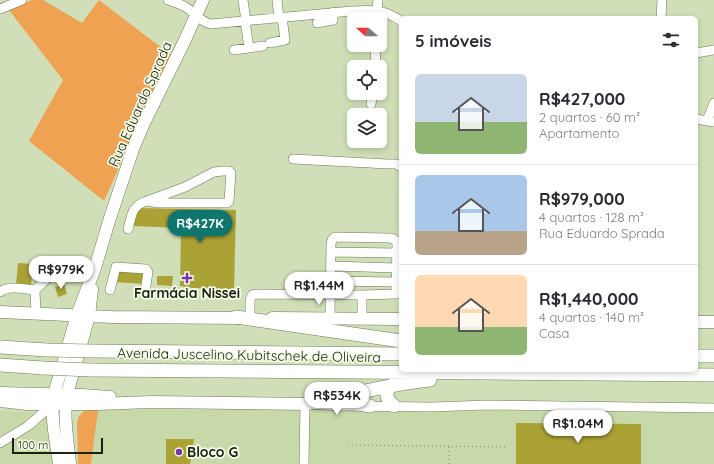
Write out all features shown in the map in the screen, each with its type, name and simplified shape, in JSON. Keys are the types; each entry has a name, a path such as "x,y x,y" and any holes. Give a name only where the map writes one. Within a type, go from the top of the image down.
{"highway":[{"path":"236,318 399,342"},
{"name":"Avenida Juscelino Kubitschek de Oliveira","path":"0,347 92,351 399,354"},
{"path":"698,356 714,356"},
{"name":"Avenida Juscelino Kubitschek de Oliveira","path":"0,365 90,370 714,375"},
{"path":"305,404 392,385 446,378 624,374"},
{"path":"392,385 388,389 387,399 394,406"},
{"path":"340,397 349,402 370,406"}],"main road":[{"name":"Rua Eduardo Sprada","path":"70,464 65,418 66,399 83,316 94,272 133,149 203,0"},
{"name":"Rua Eduardo Sprada","path":"59,464 53,419 54,399 92,294 94,272"},
{"path":"92,294 97,307 112,317"},
{"path":"0,312 112,317 399,319"},
{"path":"698,322 714,322"},
{"path":"0,393 66,399 97,404 151,402 305,404"},
{"path":"0,401 27,404 54,399"}],"street":[{"path":"0,8 22,0"},
{"path":"168,0 185,7 206,24 333,12 358,12"},
{"path":"243,0 249,48"},
{"path":"234,50 266,45 285,40 277,0"},
{"path":"377,12 378,0"},
{"path":"661,16 662,0"},
{"path":"318,23 333,20 333,12"},
{"path":"387,13 399,20"},
{"path":"698,53 714,50"},
{"path":"371,104 372,100"},
{"path":"698,119 710,121 714,103"},
{"path":"293,159 396,164 399,166"},
{"path":"128,229 134,210 140,203 185,187 214,172 229,171 231,173 229,201 227,203 158,203 147,201"},
{"path":"250,318 250,300 252,295 257,294 330,295 394,295 396,293 397,253 396,242 394,239 335,237 332,240 330,281 330,295 330,318"},
{"path":"331,252 397,253"},
{"path":"331,266 396,268"},
{"path":"110,290 116,267 146,269 148,272 145,292"},
{"path":"0,292 4,289 10,288 35,290 50,276 63,272 94,272"},
{"path":"330,281 396,282"},
{"path":"35,290 36,314"},
{"path":"362,295 362,319"},
{"path":"0,443 28,426 54,399"},
{"path":"27,404 32,408 33,412 33,417 28,426"},
{"path":"304,464 305,404 432,407 487,404 714,408"}],"path":[{"path":"348,446 508,446"},
{"path":"448,446 449,464"}],"shaded area":[{"path":"32,0 43,0 82,23 99,0 171,55 134,130 104,201 29,141 63,80 9,10"},
{"path":"244,409 714,413 714,464 91,464 98,410"},
{"path":"98,410 91,464 78,464 77,423 79,416 84,411"},
{"path":"0,411 46,413 54,464 0,464"}],"building":[{"path":"138,208 236,210 234,289 193,288 180,286 181,228 133,226"},
{"path":"18,263 33,264 31,286 16,285"},
{"path":"118,271 145,272 146,284 114,282"},
{"path":"157,276 173,276 172,286 157,285"},
{"path":"64,284 67,294 58,297 55,287"},
{"path":"516,423 641,424 641,464 516,464"},
{"name":"Bloco G","path":"166,439 194,439 190,464 166,464"}],"place":[{"name":"Farmácia Nissei","path":"187,278"},
{"name":"Bloco G","path":"179,452"}]}
